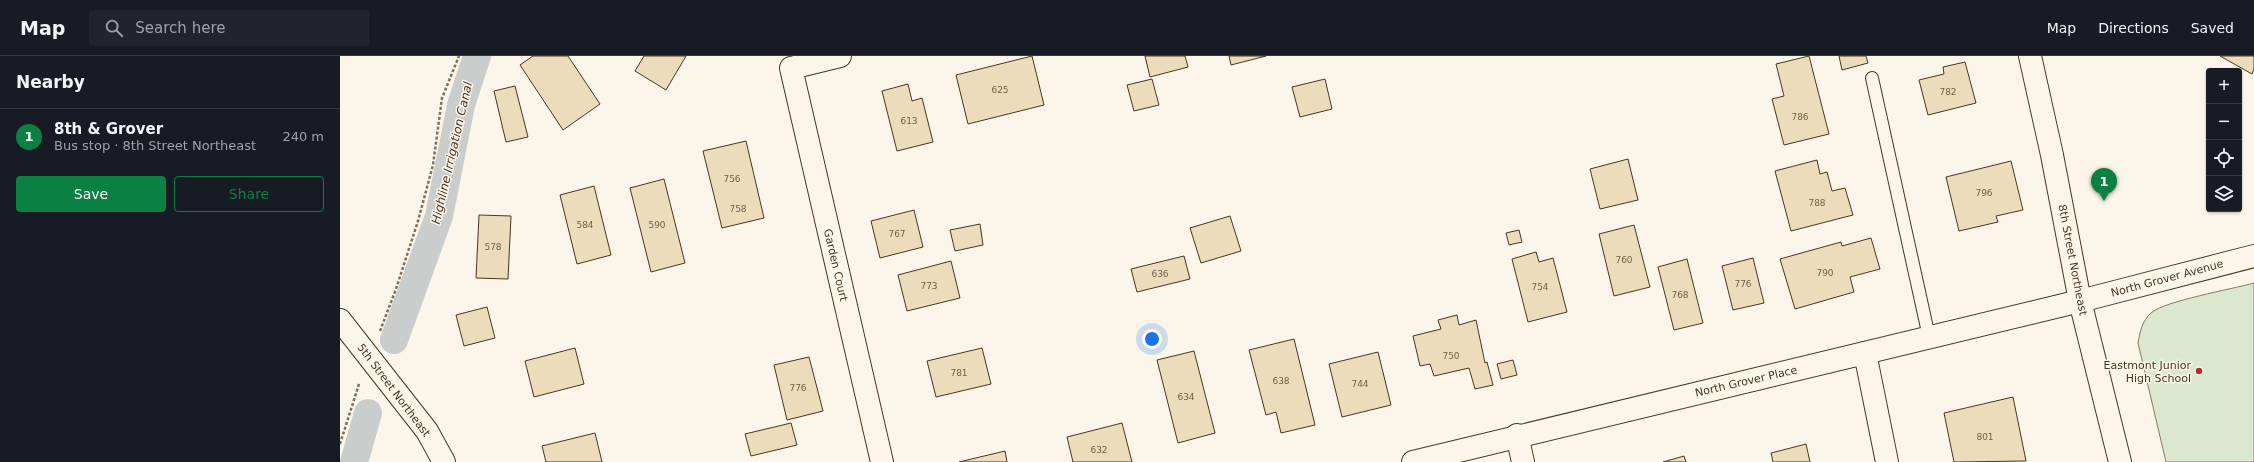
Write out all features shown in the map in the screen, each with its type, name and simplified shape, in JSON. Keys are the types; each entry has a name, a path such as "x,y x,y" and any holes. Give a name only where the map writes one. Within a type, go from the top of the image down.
{"street":[{"name":"Garden Court","path":"840,56 791,68 882,462"},
{"name":"8th Street Northeast","path":"2030,56 2052,154 2080,301 2120,462"},
{"name":"North Grover Avenue","path":"2080,301 2254,256"},
{"name":"North Grover Place","path":"1413,462 2080,301"},
{"name":"5th Street Northeast","path":"340,320 427,432 444,462"},
{"path":"1865,353 1888,462"},
{"path":"1517,436 1523,462"}],"lane":[{"path":"1872,78 1929,337"}],"path":[{"path":"340,444 353,399 396,289 418,221 433,165 442,98 459,56"}],"green space":[{"name":"Eastmont Junior High School","path":"2254,283 2254,462 2166,462 2138,343 2143,323 2151,313 2170,304"}],"building":[{"path":"533,56 568,56 600,104 563,130 520,65"},
{"path":"644,56 686,56 666,90 635,71"},
{"path":"1032,56 1044,105 968,124 956,75"},
{"path":"1145,56 1185,56 1188,67 1150,77"},
{"path":"1229,56 1266,56 1231,65"},
{"path":"1809,56 1829,134 1784,145 1772,99 1784,96 1776,64"},
{"path":"1839,56 1866,56 1868,63 1842,70"},
{"path":"2220,56 2254,56 2254,69 2252,74"},
{"path":"1965,62 1976,103 1928,115 1919,80 1944,74 1943,67"},
{"path":"1152,79 1159,105 1134,111 1127,85"},
{"path":"1325,79 1332,109 1300,117 1292,87"},
{"path":"908,84 912,101 922,98 933,142 897,151 882,91"},
{"path":"515,86 528,137 506,142 494,91"},
{"path":"746,141 764,218 722,228 703,151"},
{"path":"1628,159 1638,200 1600,209 1590,169"},
{"path":"1817,160 1820,174 1827,172 1832,191 1845,188 1853,215 1791,231 1775,171"},
{"path":"2011,161 2023,210 1996,216 1998,222 1959,231 1946,177"},
{"path":"664,179 685,263 651,272 630,188"},
{"path":"594,186 611,255 577,264 560,195"},
{"path":"914,210 923,247 880,258 871,221"},
{"path":"479,215 511,216 508,279 476,278"},
{"path":"1230,216 1241,251 1201,263 1190,228"},
{"path":"980,224 983,245 955,251 950,230"},
{"path":"1634,225 1650,287 1614,296 1599,234"},
{"path":"1519,230 1522,242 1509,245 1506,233"},
{"path":"1871,238 1880,269 1850,277 1854,292 1795,309 1780,259 1841,242 1842,246"},
{"path":"1536,252 1539,262 1553,258 1567,312 1528,322 1512,259"},
{"path":"1184,256 1190,279 1137,292 1131,269"},
{"path":"1753,258 1764,303 1733,310 1722,266"},
{"path":"1687,259 1703,323 1674,330 1658,267"},
{"path":"951,261 960,298 907,311 898,275"},
{"path":"487,307 495,338 464,346 456,315"},
{"path":"1457,315 1459,325 1476,320 1485,363 1487,362 1493,385 1475,389 1469,368 1434,376 1430,364 1420,366 1413,336 1441,329 1438,320"},
{"path":"1294,339 1315,425 1281,433 1276,412 1266,415 1249,350"},
{"path":"575,348 584,384 534,397 525,361"},
{"path":"982,348 991,384 936,397 927,361"},
{"path":"1194,351 1215,433 1178,443 1157,360"},
{"path":"1378,352 1391,405 1342,417 1329,364"},
{"path":"809,357 823,411 787,420 774,365"},
{"path":"1513,360 1517,375 1501,379 1497,364"},
{"path":"2013,397 2026,461 1954,462 1944,413"},
{"path":"791,423 797,445 751,456 745,434"},
{"path":"1122,423 1132,462 1073,462 1067,437"},
{"path":"595,433 602,462 546,462 542,446"},
{"path":"1806,444 1810,462 1773,462 1771,453"},
{"path":"1005,451 1007,462 959,462"},
{"path":"1684,456 1686,462 1663,462"}],"waterway":[{"name":"Highline Irrigation Canal","path":"394,340 439,216 461,105 477,56"},
{"name":"Highline Irrigation Canal","path":"354,462 368,413"}],"place":[{"name":"8th & Grover","path":"2104,201"},
{"name":"Eastmont Junior High School","path":"2199,371"}]}
